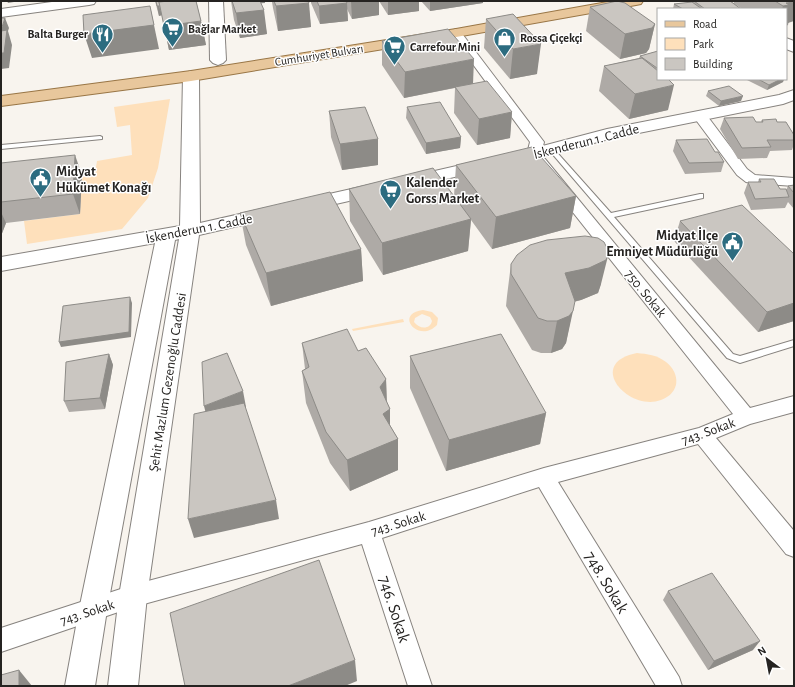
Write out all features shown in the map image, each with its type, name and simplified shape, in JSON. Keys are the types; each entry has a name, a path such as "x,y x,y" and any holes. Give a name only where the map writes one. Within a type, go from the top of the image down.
{"main road":[{"name":"Cumhuriyet Bulvarı","path":"1,88 50,83 218,60 571,1"},
{"name":"Cumhuriyet Bulvarı","path":"1,101 191,76 456,33 636,1"}],"street":[{"path":"1,13 89,1"},
{"path":"216,1 218,60"},
{"path":"456,33 537,142 542,151"},
{"name":"Şehit Mazlum Gezenoğlu Caddesi","path":"123,686 133,596 190,231 191,76"},
{"name":"İskenderun 1. Cadde","path":"1,264 190,231 542,151 607,134 790,100"},
{"path":"700,116 742,172 751,179 794,182"},
{"name":"750. Sokak","path":"542,151 746,417"},
{"name":"Şehit Mazlum Gezenoğlu Caddesi","path":"80,686 93,610 166,235"},
{"name":"743. Sokak","path":"1,640 133,596 369,532 544,477 702,436 746,417 794,404"},
{"path":"702,436 794,547"},
{"name":"748. Sokak","path":"544,477 670,686"},
{"name":"746. Sokak","path":"369,532 420,686"}],"lane":[{"path":"1,147 100,138"},
{"path":"542,151 609,216 730,356 740,360 794,342"},
{"path":"609,216 700,196"}],"green space":[{"path":"170,99 158,168 148,198 122,229 27,244 24,221 80,214 82,175 95,173 97,161 132,155 130,125 117,127 114,107"},
{"path":"423,310 432,312 438,318 437,325 430,330 417,330 410,322 410,317 414,313","holes":["422,314 430,317 432,321 431,324 424,328 414,322 415,318"]},
{"path":"403,319 404,322 353,331 352,329"},
{"path":"637,353 656,356 671,367 676,377 676,383 672,393 667,397 661,400 648,402 636,399 625,393 617,385 613,375 614,366 622,358"}],"building":[{"path":"156,1 169,1 159,2 160,6 157,6"},
{"path":"196,1 201,21 164,26 159,2"},
{"path":"232,1 260,1 264,10 236,13"},
{"path":"274,1 308,1 309,3 276,6"},
{"path":"317,1 346,1 347,3 319,6"},
{"path":"617,1 625,3 655,24 652,28 625,34 590,7"},
{"path":"694,1 730,1 740,8 704,8"},
{"path":"775,1 794,2 786,3 789,5 783,6"},
{"path":"692,2 701,8 681,8 674,4"},
{"path":"150,6 154,25 84,34 83,15"},
{"path":"513,14 541,44 513,49 486,19"},
{"path":"1,18 5,18 1,30"},
{"path":"448,29 474,59 405,72 382,41"},
{"path":"7,30 4,53 1,53 1,31"},
{"path":"657,51 657,68 640,56"},
{"path":"642,58 657,70 657,80 669,80 674,85 635,94 604,66"},
{"path":"760,80 779,80 769,85"},
{"path":"487,81 512,112 479,119 455,87"},
{"path":"729,86 743,96 721,101 708,91"},
{"path":"440,102 461,137 426,143 407,107"},
{"path":"365,107 378,139 340,144 329,111"},
{"path":"753,117 756,122 776,119 777,122 786,122 794,135 794,140 767,140 771,147 742,148 724,118"},
{"path":"707,139 715,152 718,152 724,162 689,163 676,140"},
{"path":"532,147 576,196 496,217 456,165"},
{"path":"75,155 73,194 1,202 1,163"},
{"path":"433,168 471,219 382,243 349,189"},
{"path":"759,179 774,179 780,189 786,189 789,197 755,199 748,182 761,182"},
{"path":"794,185 794,193 788,186"},
{"path":"330,192 361,249 266,273 240,213"},
{"path":"742,205 794,254 794,303 767,312 680,221"},
{"path":"585,236 598,238 604,242 609,252 606,260 589,268 565,273 575,301 573,311 569,316 557,321 547,321 538,318 511,274 511,264 517,255 530,245 547,240"},
{"path":"130,297 129,332 59,342 63,306"},
{"path":"347,329 358,351 366,348 386,379 380,387 390,409 383,414 398,439 347,460 326,432 302,371 309,367 302,343"},
{"path":"501,334 546,413 449,440 410,356"},
{"path":"227,353 243,391 204,406 202,362"},
{"path":"109,354 100,398 64,401 66,362"},
{"path":"244,403 276,500 188,519 194,414"},
{"path":"319,560 355,660 288,686 185,686 170,613"},
{"path":"712,573 760,641 714,661 668,591"},
{"path":"19,670 19,686 1,686 1,675"}],"place":[{"name":"Bağlar Market","path":"173,48"},
{"name":"Balta Burger","path":"103,54"},
{"name":"Rossa Çiçekçi","path":"505,58"},
{"name":"Carrefour Mini","path":"395,66"},
{"name":"Midyat Hükümet Konağı","path":"41,198"},
{"name":"Kalender Gorss Market","path":"391,210"},
{"name":"Midyat İlçe Emniyet Müdürlüğü","path":"733,262"}]}
